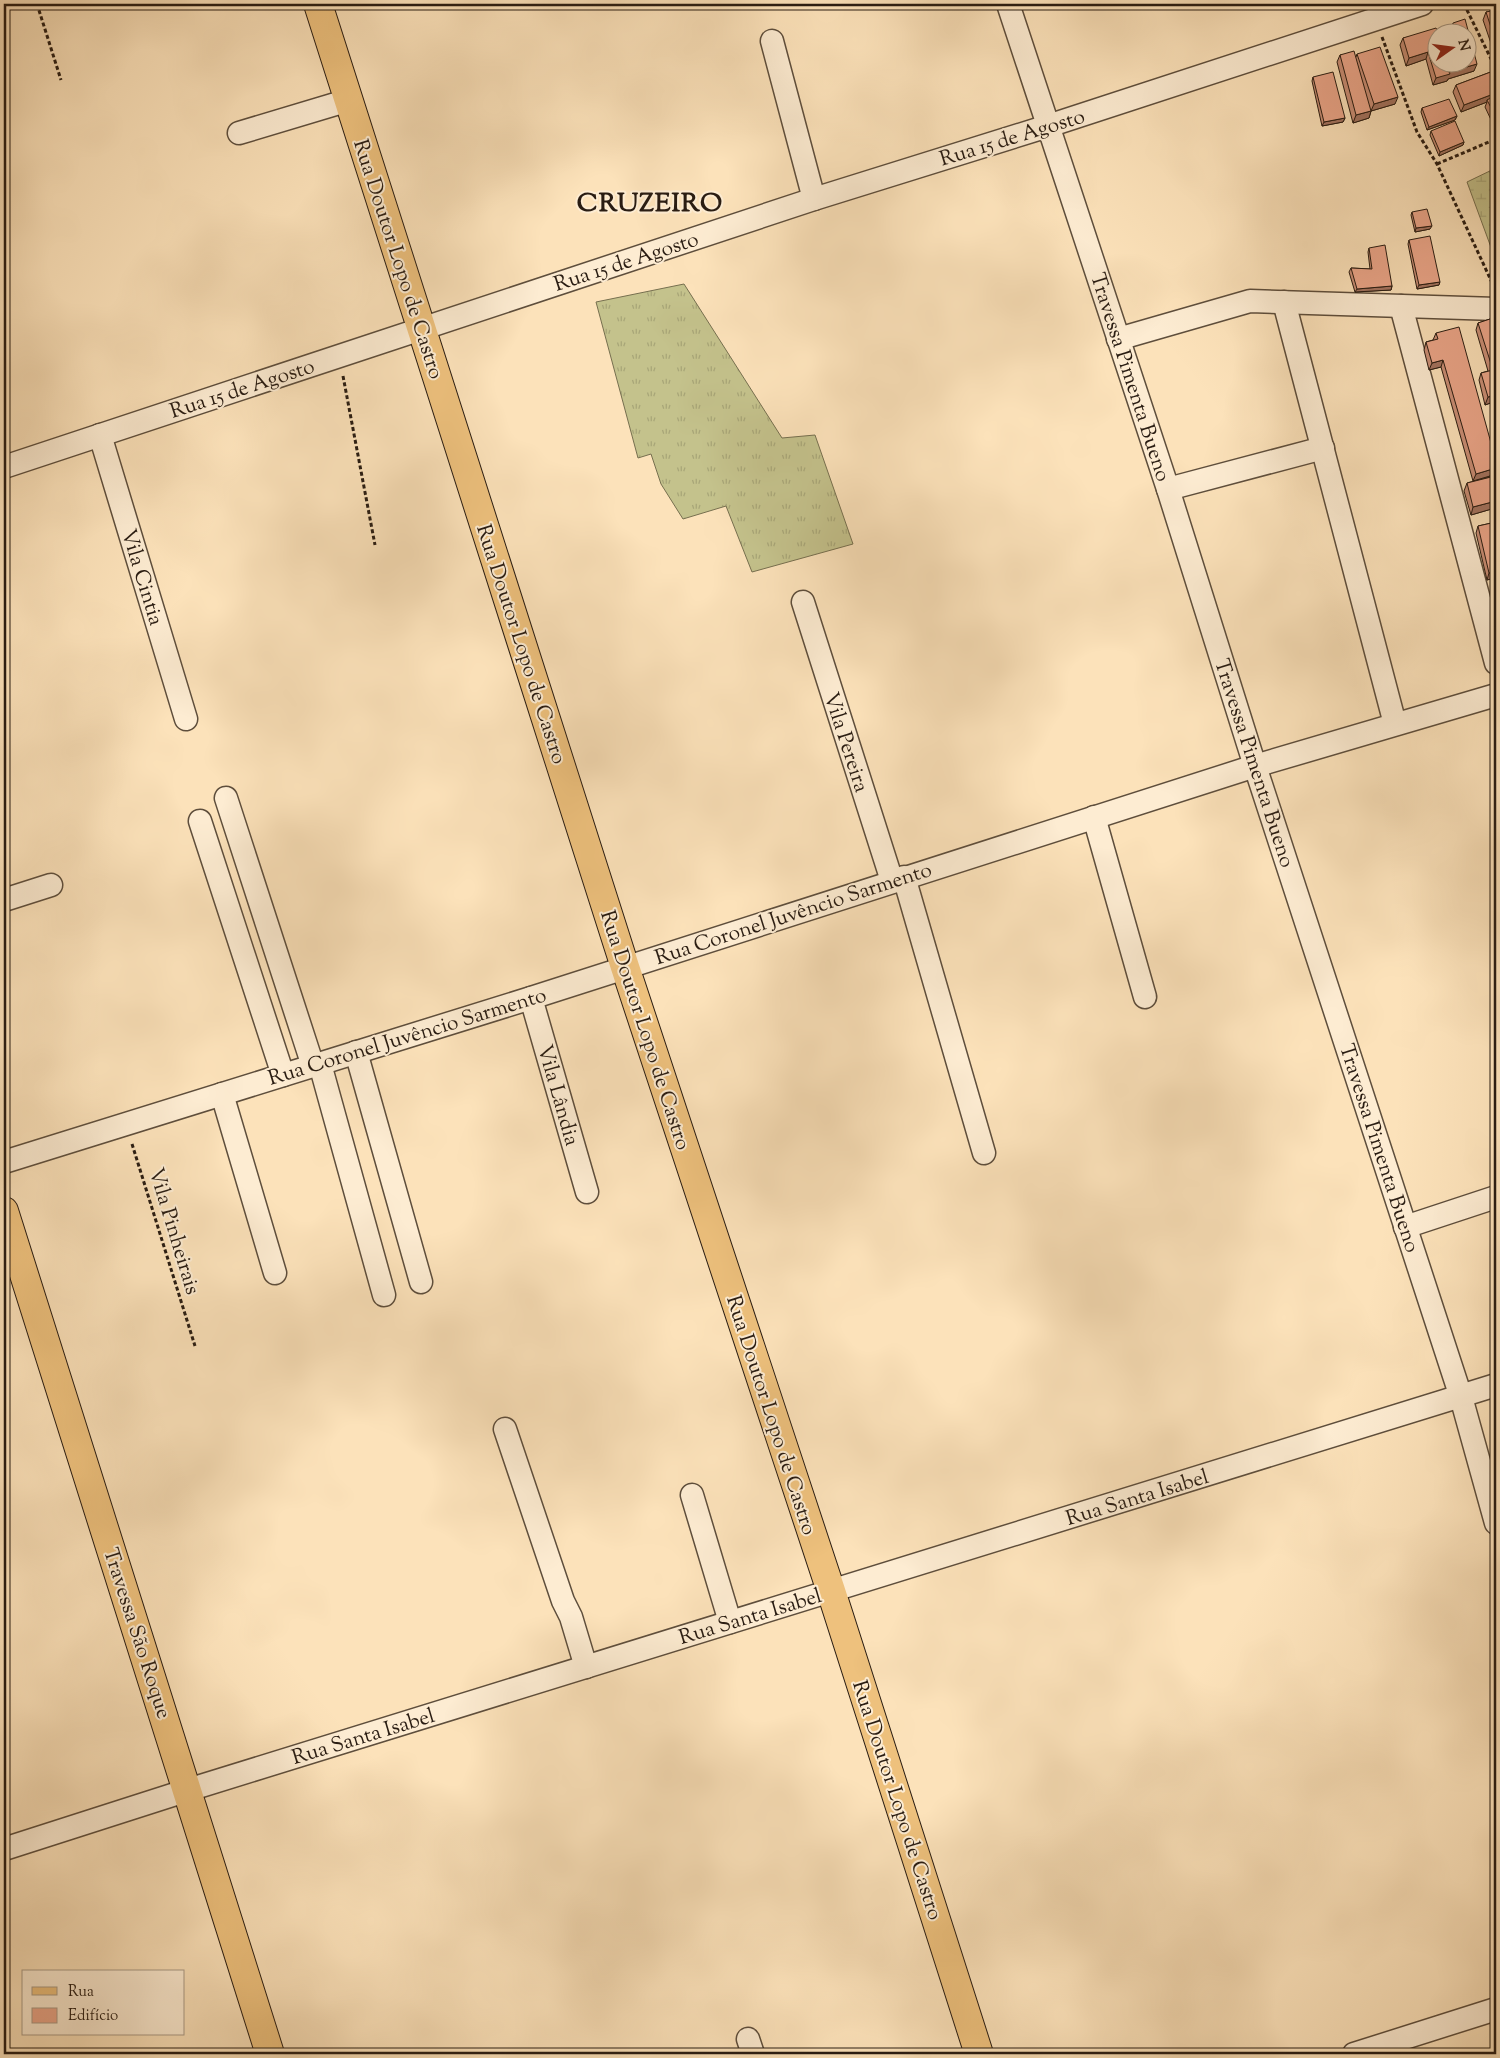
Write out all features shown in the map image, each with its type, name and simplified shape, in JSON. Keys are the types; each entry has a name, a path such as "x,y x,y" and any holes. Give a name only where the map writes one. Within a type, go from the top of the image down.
{"main road":[{"name":"Rua Doutor Lopo de Castro","path":"318,4 625,967 831,1591 979,2054"},
{"name":"Travessa São Roque","path":"4,1212 270,2054"}],"street":[{"name":"Travessa Pimenta Bueno","path":"1008,4 1168,489 1255,766 1461,1397 1496,1524"},
{"name":"Rua 15 de Agosto","path":"4,467 814,199 1048,126 1422,4"},
{"path":"772,41 814,199"},
{"path":"239,133 349,100"},
{"path":"1118,339 1232,304 1250,301 1496,309"},
{"path":"1284,302 1396,724"},
{"path":"1401,306 1496,664"},
{"name":"Vila Cintia","path":"100,435 186,719"},
{"path":"1168,489 1323,448"},
{"name":"Vila Pereira","path":"802,602 898,879 984,1153"},
{"name":"Rua Coronel Juvêncio Sarmento","path":"4,1162 531,998 1255,766 1496,694"},
{"path":"226,798 316,1065 384,1295"},
{"path":"1094,817 1145,997"},
{"path":"200,821 283,1075"},
{"path":"4,900 50,884"},
{"name":"Vila Lândia","path":"531,998 587,1192"},
{"path":"356,1052 421,1282"},
{"path":"222,1094 276,1274"},
{"path":"1406,1227 1496,1197"},
{"name":"Rua Santa Isabel","path":"4,1849 586,1666 1496,1385"},
{"path":"505,1429 563,1601 571,1617 586,1666"},
{"path":"692,1495 730,1622"},
{"path":"1354,2054 1496,2009"}],"path":[{"path":"37,4 61,80"},
{"path":"1464,4 1496,69"},
{"path":"1376,20 1417,132 1437,164 1496,291"},
{"path":"1437,164 1496,139"},
{"path":"339,356 376,545"},
{"name":"Vila Pinheirais","path":"126,1124 195,1346"}],"green space":[{"path":"1496,168 1496,261 1467,182"},
{"path":"684,284 782,438 815,435 853,544 752,572 726,506 683,519 661,484 651,454 638,458 596,302"}],"building":[{"path":"1496,10 1496,43 1486,12"},
{"path":"1428,30 1428,52 1409,58 1403,38"},
{"path":"1380,47 1398,97 1374,104 1357,54"},
{"path":"1354,51 1371,111 1356,115 1340,55"},
{"path":"1496,70 1496,93 1464,105 1456,85"},
{"path":"1333,72 1345,118 1324,122 1313,77"},
{"path":"1434,72 1449,72 1450,74 1436,78"},
{"path":"1496,95 1496,117 1487,100"},
{"path":"1449,99 1457,116 1429,127 1422,108"},
{"path":"1455,121 1464,142 1440,152 1431,131"},
{"path":"1427,209 1432,226 1416,228 1412,212"},
{"path":"1430,236 1440,282 1419,285 1409,240"},
{"path":"1385,245 1392,286 1357,289 1351,268 1372,269 1369,248"},
{"path":"1496,317 1496,395 1488,397 1481,373 1493,370 1478,323"},
{"path":"1459,327 1496,461 1496,468 1476,474 1443,360 1432,363 1426,342 1438,339 1436,333"},
{"path":"1496,469 1496,487 1492,470"},
{"path":"1491,477 1496,501 1473,507 1467,483"},
{"path":"1496,522 1496,571 1489,573 1478,526"}],"district":[{"name":"CRUZEIRO","path":"650,202"}]}
